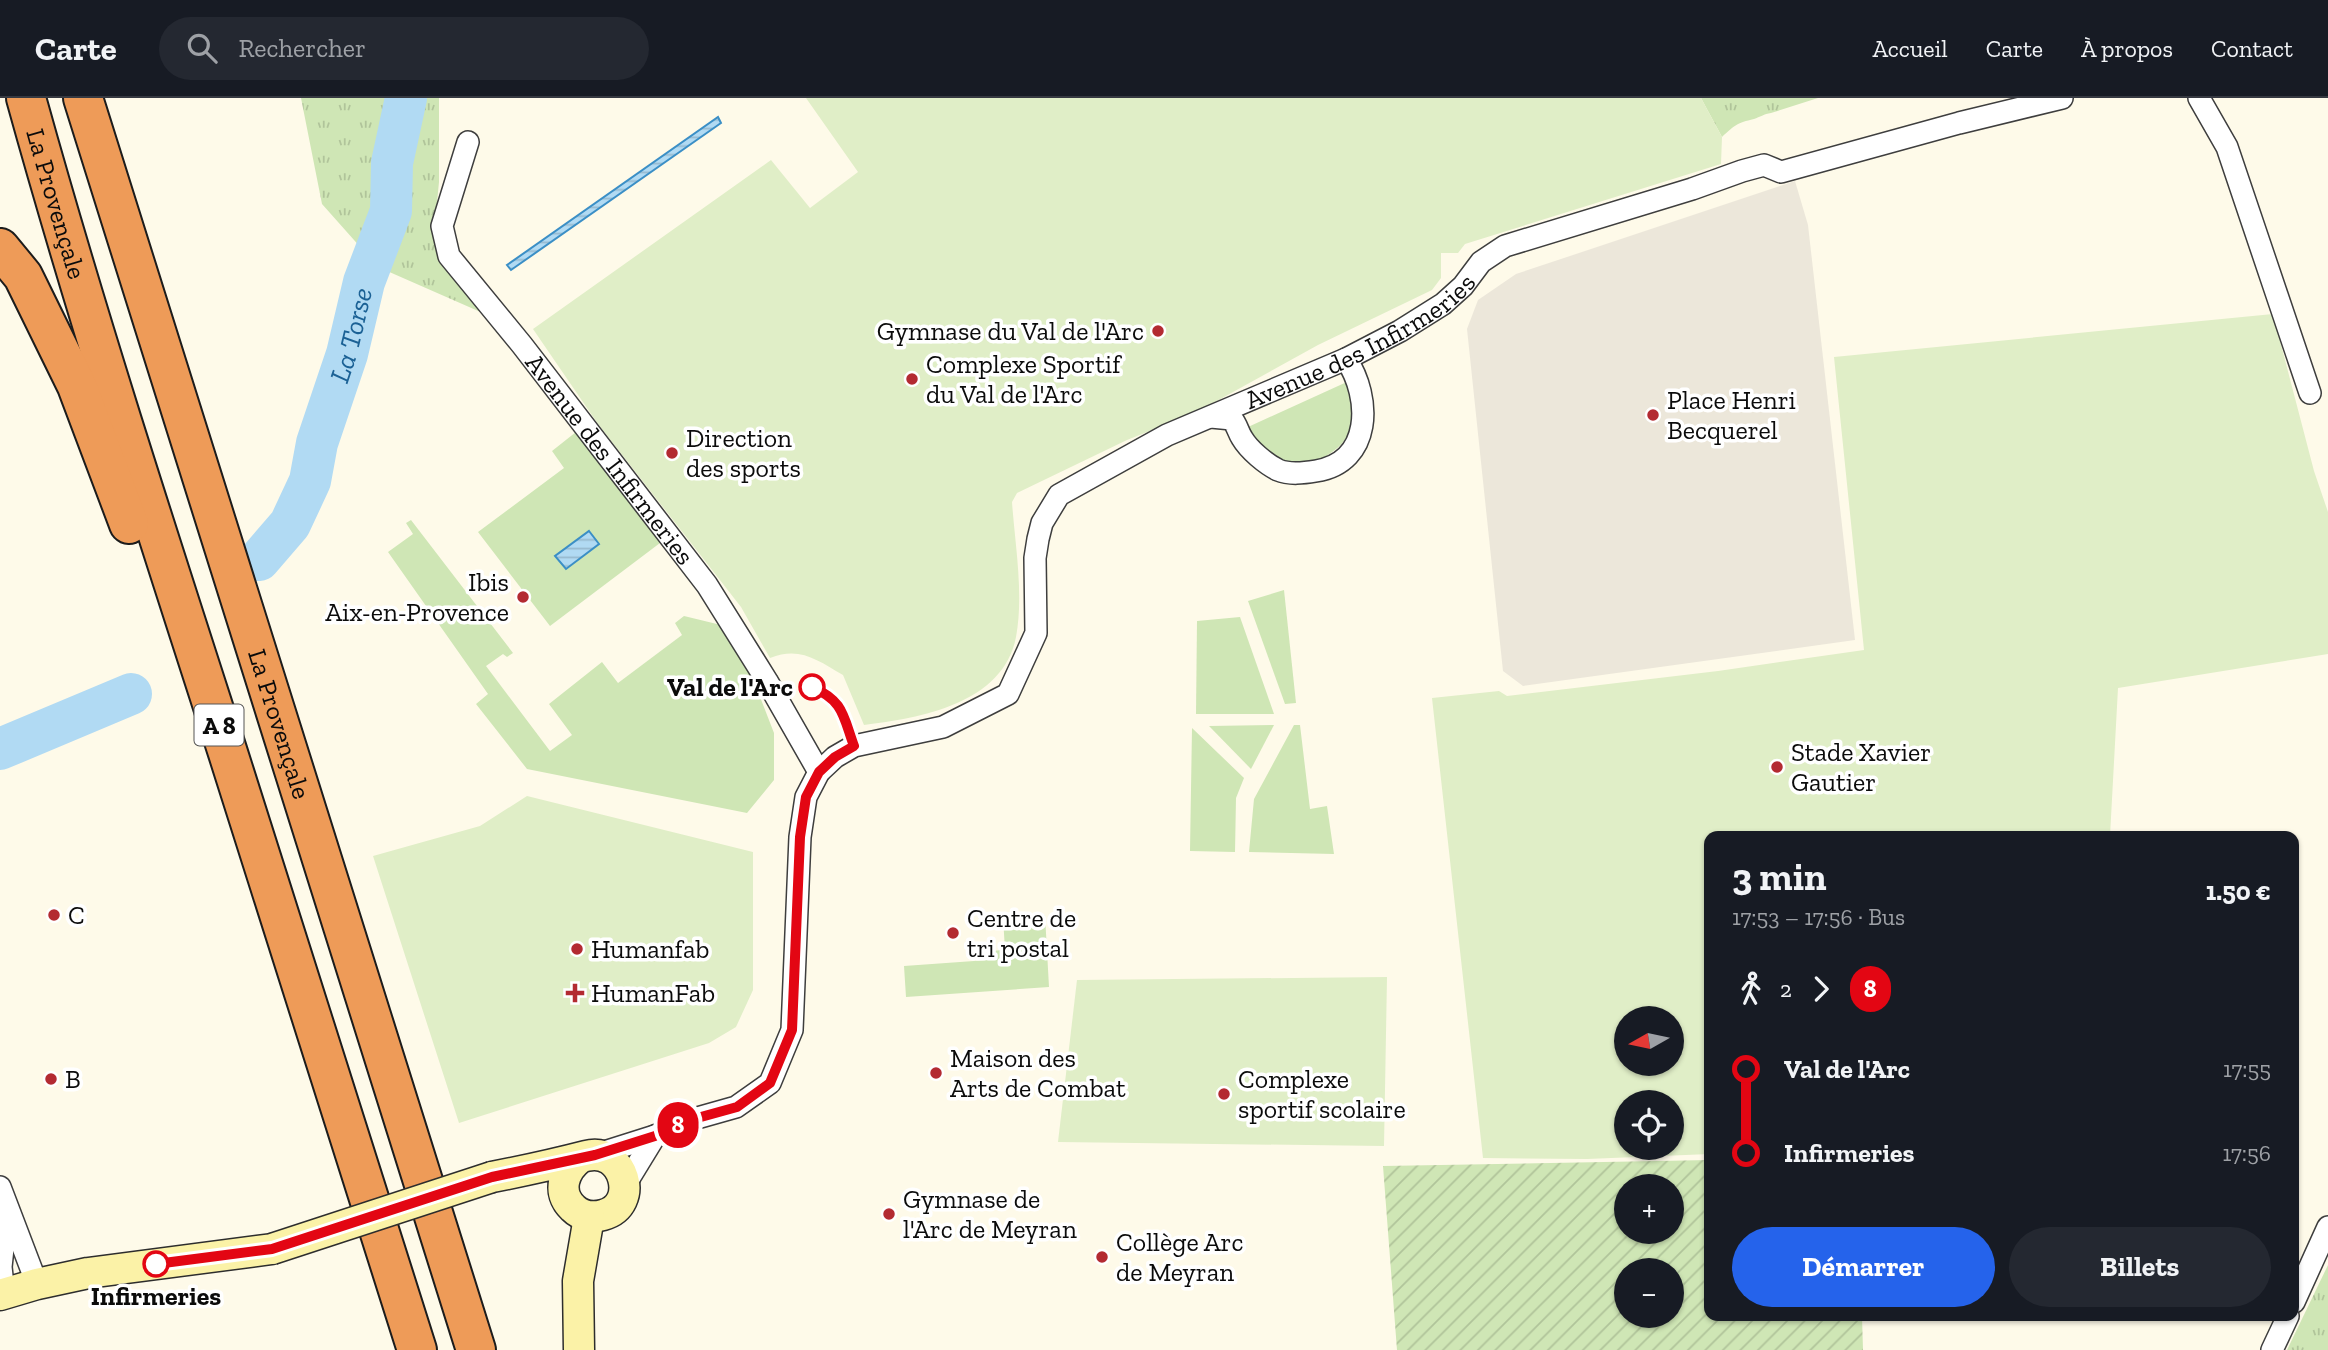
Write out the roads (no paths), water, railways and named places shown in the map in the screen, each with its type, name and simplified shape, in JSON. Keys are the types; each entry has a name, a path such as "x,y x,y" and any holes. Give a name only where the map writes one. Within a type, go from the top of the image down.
{"highway":[{"name":"La Provençale","path":"26,98 146,499 417,1350"},
{"name":"La Provençale","path":"83,98 476,1350"},
{"path":"112,98 180,410"},
{"path":"0,248 23,276 77,386 124,508 191,720 308,1002"}],"main road":[{"name":"Avenue des Infirmeries","path":"2,1294 88,1273 272,1249 492,1177 588,1157"},
{"path":"588,1157 612,1161 619,1168 625,1185 624,1194 615,1209 598,1217 581,1214 569,1203 563,1187 568,1170 588,1157"},
{"name":"Avenue des Infirmeries","path":"522,1172 563,1187"},
{"path":"579,1350 578,1282 589,1217"}],"street":[{"name":"Avenue des Infirmeries","path":"588,1157 737,1107 770,1083 792,1030 800,837 806,797 819,772 835,757 854,746 943,727 1007,694 1037,633 1037,548 1042,523 1059,495 1167,435 1346,359 1400,331 1443,304 1463,286 1481,262 1505,246 1764,165 1781,173 1959,122 2062,98"},
{"path":"2199,98 2227,147 2311,393"},
{"name":"Avenue des Infirmeries","path":"468,142 442,226 449,256 522,345 707,585 767,681 819,772"},
{"path":"1211,417 1232,419 1242,439 1279,470 1291,473 1321,470 1338,463 1357,444 1362,431 1361,397 1352,368 1346,359"},
{"path":"625,1185 655,1136"},
{"path":"0,1186 37,1284"},
{"path":"2,1294 1,1268 7,1209"},
{"path":"2299,1291 2328,1227"},
{"path":"2273,1350 2286,1321"}],"water":[{"path":"718,117 721,123 511,270 507,265"},
{"path":"589,531 599,544 566,569 555,556"}],"waterway":[{"name":"La Torse","path":"259,560 290,524 310,481 317,443 347,354 364,282 391,211 392,163 406,98"},
{"name":"La Torse","path":"0,749 131,694"}],"place":[{"name":"Gymnase du Val de l'Arc","path":"1158,331"},
{"name":"Complexe Sportif du Val de l'Arc","path":"912,379"},
{"name":"Place Henri Becquerel","path":"1653,415"},
{"name":"Direction des sports","path":"672,453"},
{"name":"Ibis Aix-en-Provence","path":"523,597"},
{"name":"Val de l'Arc","path":"812,687"},
{"name":"Stade Xavier Gautier","path":"1777,767"},
{"name":"C","path":"54,915"},
{"name":"Centre de tri postal","path":"953,933"},
{"name":"Humanfab","path":"577,949"},
{"name":"HumanFab","path":"575,993"},
{"name":"Maison des Arts de Combat","path":"936,1073"},
{"name":"B","path":"51,1079"},
{"name":"Complexe sportif scolaire","path":"1224,1094"},
{"name":"Gymnase de l'Arc de Meyran","path":"889,1214"},
{"name":"Collège Arc de Meyran","path":"1102,1257"},
{"name":"Infirmeries","path":"156,1264"}]}
